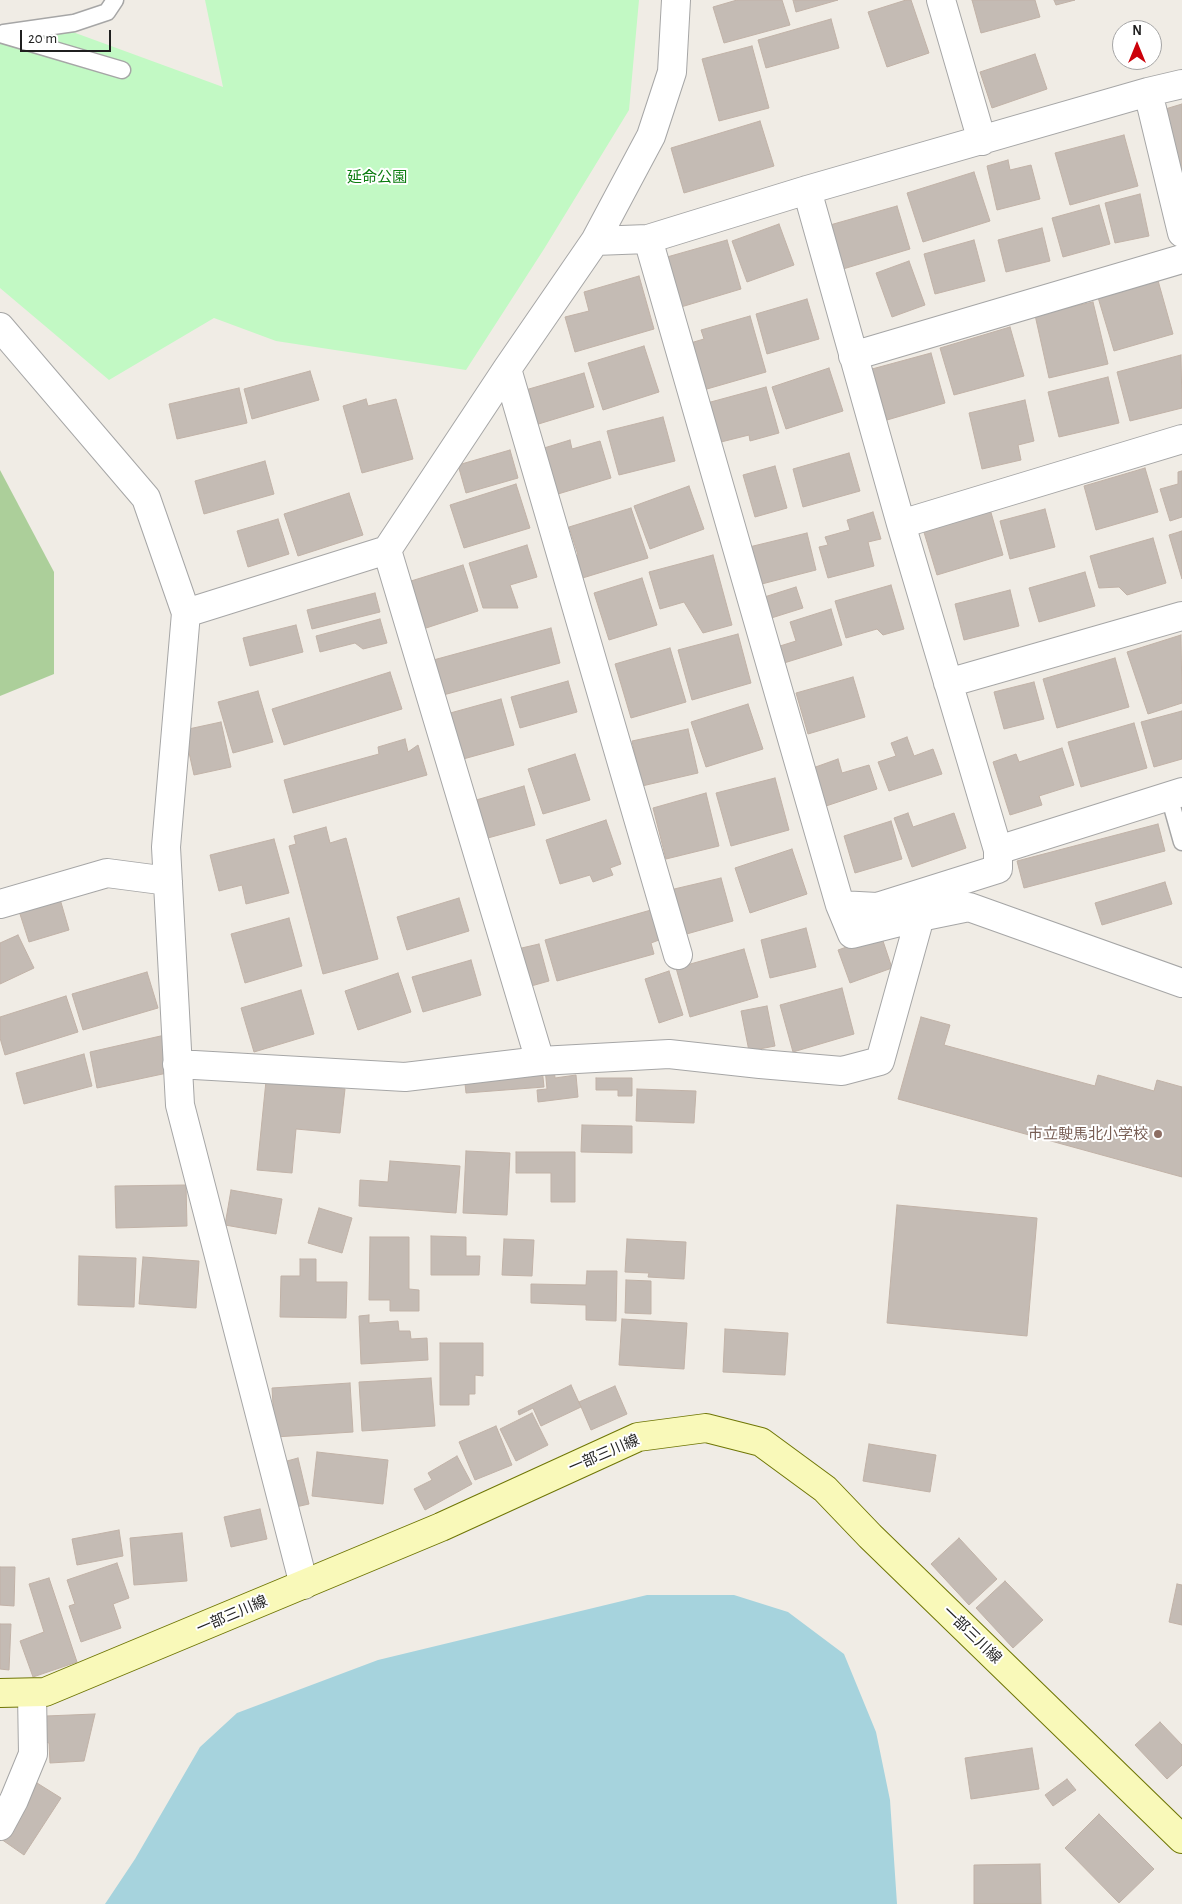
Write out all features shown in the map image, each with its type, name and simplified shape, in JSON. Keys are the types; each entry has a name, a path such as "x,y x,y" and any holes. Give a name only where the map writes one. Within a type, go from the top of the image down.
{"main road":[{"name":"一部三川線","path":"0,1693 45,1692 441,1527 638,1437 706,1428 761,1442 824,1489 1182,1839"}],"street":[{"path":"186,613 387,550 507,369 595,241 652,136 672,72 676,0"},
{"path":"941,0 982,141"},
{"path":"595,241 648,238 807,190 1148,92 1182,84"},
{"path":"1148,92 1182,232"},
{"path":"807,190 901,524 998,850 998,869 877,907 840,905"},
{"path":"648,238 840,905 852,934 969,907 1182,983"},
{"path":"853,356 1182,258"},
{"path":"0,327 146,498 186,613 166,847 180,1105 304,1585"},
{"path":"507,369 678,955"},
{"path":"901,524 1182,439"},
{"path":"387,550 540,1061"},
{"path":"948,683 1182,616"},
{"path":"998,850 1175,794"},
{"path":"0,904 107,873 168,881"},
{"path":"177,1064 405,1076 540,1061 669,1054 842,1071 880,1061 920,917"},
{"path":"0,1826 14,1800 33,1754 32,1693"}],"lane":[{"path":"0,34 74,23 107,12 115,0"},
{"path":"0,34 122,70"},
{"path":"1175,794 1182,842"}],"green space":[{"name":"延命公園","path":"205,0 639,0 629,110 544,249 466,370 276,341 214,318 109,380 0,288 0,37 70,31 223,87"},
{"path":"0,470 54,572 54,674 0,696"}],"water":[{"path":"647,1595 734,1595 788,1612 844,1654 876,1732 890,1800 897,1904 105,1904 135,1859 200,1747 237,1713 378,1660"}],"building":[{"path":"737,0 782,0 790,25 724,43 713,7"},
{"path":"793,0 838,0 796,12"},
{"path":"911,0 929,53 887,67 868,12"},
{"path":"972,0 1035,0 1040,17 981,33"},
{"path":"1054,0 1075,0 1056,5"},
{"path":"831,19 839,48 766,68 758,40"},
{"path":"752,46 769,108 719,121 702,59"},
{"path":"1035,54 1047,89 992,108 980,72"},
{"path":"1182,104 1182,175 1162,110"},
{"path":"760,121 774,166 684,193 671,148"},
{"path":"1124,135 1138,186 1070,205 1055,153"},
{"path":"1008,160 1010,170 1031,165 1040,199 997,210 987,166"},
{"path":"974,172 990,221 923,242 907,193"},
{"path":"1140,194 1149,236 1115,243 1105,203"},
{"path":"1099,205 1110,244 1063,257 1052,218"},
{"path":"897,206 910,249 843,269 830,225"},
{"path":"779,224 794,265 747,282 732,241"},
{"path":"1042,228 1050,261 1006,272 998,240"},
{"path":"727,240 741,289 681,307 667,257"},
{"path":"974,240 985,281 935,294 924,254"},
{"path":"909,261 925,305 892,317 876,273"},
{"path":"639,276 654,329 575,352 565,317 589,311 584,292"},
{"path":"1157,277 1173,334 1114,351 1097,294"},
{"path":"807,299 819,339 767,354 756,314"},
{"path":"1093,302 1108,364 1049,378 1035,315"},
{"path":"750,316 766,372 700,391 687,344 704,339 701,330"},
{"path":"1010,327 1024,376 954,395 940,348"},
{"path":"644,346 659,392 603,410 588,363"},
{"path":"931,353 945,403 887,420 872,369"},
{"path":"1181,355 1182,408 1130,421 1117,372"},
{"path":"829,368 843,411 786,429 772,387"},
{"path":"310,371 319,400 252,419 244,389"},
{"path":"584,373 594,407 532,426 522,391"},
{"path":"1108,377 1119,423 1059,437 1048,392"},
{"path":"766,387 779,433 750,441 749,435 717,443 707,403"},
{"path":"239,388 247,423 177,439 169,404"},
{"path":"366,399 368,406 396,399 413,459 362,473 343,406"},
{"path":"1025,400 1034,441 1018,445 1021,460 982,469 969,413"},
{"path":"663,417 675,461 619,475 607,431"},
{"path":"570,440 572,449 600,441 611,478 558,494 544,448"},
{"path":"510,450 518,478 466,493 458,465"},
{"path":"849,453 860,491 803,507 793,469"},
{"path":"265,461 274,494 204,514 195,481"},
{"path":"775,466 787,508 755,517 743,475"},
{"path":"1145,468 1158,512 1096,530 1084,486"},
{"path":"1182,471 1182,517 1170,521 1160,489 1178,484 1178,472"},
{"path":"516,484 530,528 464,548 450,505"},
{"path":"689,486 704,529 650,549 634,506"},
{"path":"349,493 363,535 298,556 284,514"},
{"path":"631,508 648,558 576,580 569,558 578,555 569,527"},
{"path":"990,509 1003,555 937,575 923,529"},
{"path":"1045,509 1055,547 1010,559 1000,521"},
{"path":"873,512 881,539 868,542 874,566 828,578 819,547 828,545 825,537 850,530 847,520"},
{"path":"278,519 289,554 248,567 237,531"},
{"path":"1182,531 1182,579 1169,535"},
{"path":"807,533 816,570 754,586 745,548"},
{"path":"1153,538 1166,583 1127,595 1119,587 1099,588 1090,556"},
{"path":"527,545 537,577 510,585 518,608 483,608 469,563"},
{"path":"713,555 732,625 703,633 684,602 660,609 649,572"},
{"path":"463,565 478,611 417,631 405,593 414,590 411,581"},
{"path":"1085,572 1095,606 1039,622 1029,588"},
{"path":"642,578 657,625 609,640 594,593"},
{"path":"891,585 904,629 883,635 877,629 846,638 835,601"},
{"path":"796,587 803,608 765,620 758,599"},
{"path":"1010,590 1019,626 964,640 955,604"},
{"path":"375,593 380,612 312,629 307,610"},
{"path":"831,609 842,645 784,663 780,646 796,641 790,622"},
{"path":"380,619 387,643 363,649 355,643 320,652 316,636"},
{"path":"296,625 303,652 250,666 243,638"},
{"path":"551,628 560,663 436,697 426,662"},
{"path":"738,634 751,683 692,700 678,650"},
{"path":"1181,635 1182,703 1148,714 1127,652"},
{"path":"670,648 686,702 631,718 615,664"},
{"path":"1115,658 1129,707 1057,728 1043,679"},
{"path":"390,672 402,709 284,745 272,709"},
{"path":"853,677 865,717 808,734 796,693"},
{"path":"568,681 577,712 520,728 511,697"},
{"path":"1034,682 1044,719 1004,729 994,692"},
{"path":"258,691 273,742 233,753 218,702"},
{"path":"501,699 514,745 456,761 443,715"},
{"path":"748,704 763,749 706,767 691,722"},
{"path":"1182,711 1182,759 1154,767 1141,722"},
{"path":"221,722 231,767 194,775 184,730"},
{"path":"1134,723 1147,768 1081,787 1068,742"},
{"path":"688,729 698,773 642,786 632,741"},
{"path":"907,737 914,756 933,749 942,774 889,791 878,762 896,756 891,743"},
{"path":"405,739 408,752 418,745 427,775 293,813 284,780 379,754 378,747"},
{"path":"1062,748 1074,785 1039,796 1042,805 1010,815 993,762 1016,754 1019,762"},
{"path":"575,754 590,800 543,814 528,769"},
{"path":"838,759 842,773 869,765 877,789 823,807 810,769"},
{"path":"775,778 789,830 731,846 716,793"},
{"path":"524,786 535,825 477,841 466,803"},
{"path":"706,793 719,846 666,859 653,808"},
{"path":"908,813 913,827 954,813 966,848 912,867 894,818"},
{"path":"606,820 621,864 610,868 613,875 593,882 590,875 560,884 546,840"},
{"path":"891,821 902,859 855,873 844,836"},
{"path":"1158,824 1165,851 1024,888 1017,861"},
{"path":"326,827 330,843 346,838 378,959 323,974 289,846 296,844 294,836"},
{"path":"274,839 289,893 246,904 242,885 219,891 210,855"},
{"path":"792,849 807,894 750,913 735,868"},
{"path":"721,878 733,921 683,935 670,890"},
{"path":"1165,882 1172,904 1102,925 1095,903"},
{"path":"459,898 469,931 407,950 397,917"},
{"path":"60,899 69,930 29,942 19,911"},
{"path":"651,910 659,940 651,943 654,954 557,981 545,940"},
{"path":"289,918 302,966 245,983 231,934"},
{"path":"806,928 816,967 770,978 761,940"},
{"path":"18,935 34,968 0,984 0,943"},
{"path":"881,935 892,968 850,983 838,950"},
{"path":"539,944 549,981 524,988 513,950"},
{"path":"744,949 758,997 690,1017 676,968"},
{"path":"471,960 481,995 423,1012 412,977"},
{"path":"669,971 683,1015 659,1023 645,979"},
{"path":"147,972 158,1008 83,1030 72,994"},
{"path":"398,973 411,1012 358,1030 345,991"},
{"path":"842,988 854,1034 793,1052 780,1005"},
{"path":"301,990 314,1034 254,1052 241,1008"},
{"path":"66,996 78,1032 5,1055 0,1038 0,1017"},
{"path":"767,1006 775,1046 749,1051 741,1011"},
{"path":"921,1017 950,1025 944,1045 1095,1086 1098,1075 1154,1091 1157,1080 1182,1087 1182,1177 898,1099"},
{"path":"165,1035 172,1072 97,1088 90,1052"},
{"path":"84,1054 92,1086 24,1104 16,1073"},
{"path":"554,1067 555,1078 576,1075 578,1097 538,1102 537,1090 547,1089 545,1068"},
{"path":"542,1068 544,1087 466,1093 464,1074"},
{"path":"596,1078 632,1078 632,1096 618,1096 618,1090 596,1090"},
{"path":"266,1081 345,1089 340,1133 296,1129 292,1173 257,1170"},
{"path":"637,1089 696,1091 694,1123 636,1121"},
{"path":"582,1125 632,1126 632,1153 581,1152"},
{"path":"466,1151 510,1153 507,1215 463,1213"},
{"path":"516,1152 575,1152 575,1202 551,1202 551,1173 516,1173"},
{"path":"390,1161 460,1166 456,1213 359,1206 360,1180 388,1182"},
{"path":"186,1185 187,1226 116,1228 115,1186"},
{"path":"231,1190 282,1199 276,1234 225,1225"},
{"path":"897,1205 1037,1218 1027,1336 887,1323"},
{"path":"319,1208 352,1218 342,1253 308,1243"},
{"path":"431,1236 466,1237 466,1256 480,1256 479,1275 431,1275"},
{"path":"370,1237 409,1237 409,1289 419,1290 419,1311 390,1311 390,1300 369,1300"},
{"path":"504,1239 534,1240 532,1276 502,1275"},
{"path":"627,1239 686,1242 684,1279 648,1277 649,1273 625,1272"},
{"path":"79,1256 136,1258 134,1307 78,1305"},
{"path":"143,1257 199,1261 196,1308 139,1304"},
{"path":"300,1259 316,1259 316,1282 347,1282 346,1318 280,1317 281,1276 300,1276"},
{"path":"587,1271 617,1271 616,1321 586,1320 586,1305 531,1303 531,1284 586,1285"},
{"path":"626,1280 651,1281 651,1314 625,1313"},
{"path":"369,1315 369,1323 398,1321 399,1331 410,1331 411,1339 427,1338 428,1360 361,1364 359,1316"},
{"path":"622,1319 687,1323 684,1369 619,1365"},
{"path":"725,1329 788,1333 785,1375 723,1372"},
{"path":"440,1343 483,1343 483,1376 475,1375 475,1394 469,1394 469,1405 440,1405"},
{"path":"431,1378 435,1426 362,1431 359,1382"},
{"path":"350,1383 353,1432 275,1437 272,1388"},
{"path":"571,1385 581,1407 541,1426 533,1408 519,1415 518,1411"},
{"path":"615,1386 627,1414 591,1430 579,1402"},
{"path":"532,1413 548,1445 516,1461 500,1429"},
{"path":"496,1426 512,1465 475,1480 459,1442"},
{"path":"869,1444 936,1455 930,1492 863,1481"},
{"path":"317,1452 388,1460 383,1504 312,1496"},
{"path":"457,1456 472,1484 425,1510 414,1489 432,1480 428,1473"},
{"path":"298,1458 309,1504 287,1509 276,1464"},
{"path":"260,1509 267,1539 231,1547 224,1517"},
{"path":"119,1530 123,1556 77,1565 72,1539"},
{"path":"182,1533 187,1581 134,1585 130,1538"},
{"path":"959,1538 997,1579 969,1605 931,1564"},
{"path":"117,1563 129,1598 113,1604 121,1628 81,1642 69,1606 75,1604 67,1580"},
{"path":"0,1567 15,1567 14,1606 0,1605"},
{"path":"49,1578 77,1662 33,1677 20,1641 44,1632 29,1584"},
{"path":"1005,1581 1043,1620 1013,1648 976,1608"},
{"path":"1177,1584 1182,1585 1182,1625 1169,1622"},
{"path":"0,1624 11,1624 9,1670 0,1669"},
{"path":"95,1714 84,1761 50,1763 49,1743 39,1740 46,1716"},
{"path":"1160,1722 1182,1745 1182,1765 1167,1779 1135,1745"},
{"path":"1032,1748 1039,1789 971,1799 965,1758"},
{"path":"1067,1779 1076,1790 1053,1806 1045,1795"},
{"path":"37,1783 61,1798 24,1855 1,1839"},
{"path":"1099,1814 1154,1869 1119,1903 1065,1848"},
{"path":"1040,1864 1041,1904 974,1904 974,1865"}],"place":[{"name":"市立駛馬北小学校","path":"1158,1134"}]}
